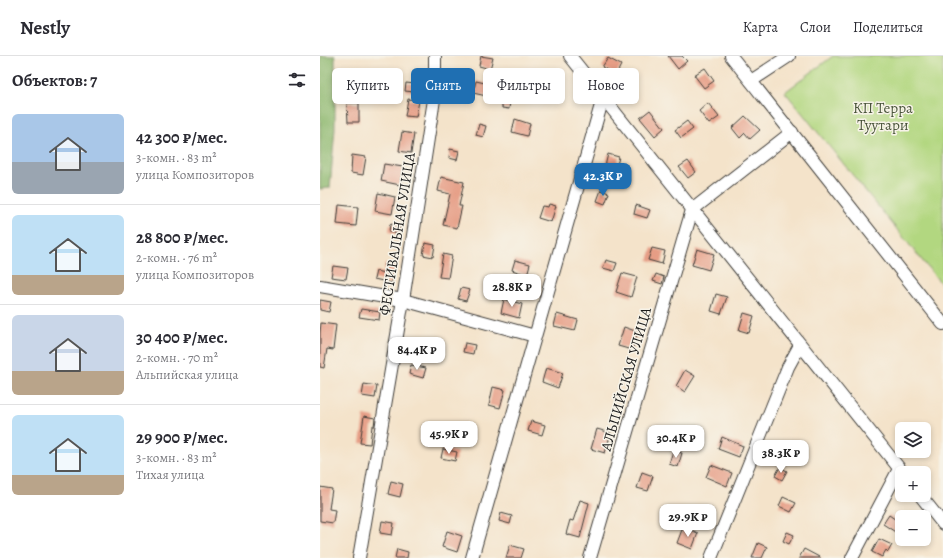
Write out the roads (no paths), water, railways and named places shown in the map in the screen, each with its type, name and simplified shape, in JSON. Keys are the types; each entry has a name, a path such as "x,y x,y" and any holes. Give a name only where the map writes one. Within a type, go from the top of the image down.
{"street":[{"name":"ФЕСТИВАЛЬНАЯ УЛИЦА","path":"358,558 403,300 435,93 435,56"},
{"path":"570,56 579,68"},
{"path":"731,56 943,324"},
{"path":"751,81 789,56"},
{"path":"472,558 601,104"},
{"path":"608,104 897,466"},
{"path":"692,210 792,132"},
{"name":"АЛЬПИЙСКАЯ УЛИЦА","path":"590,558 692,210"},
{"path":"320,286 403,300 535,336"},
{"path":"711,558 788,367 800,345"},
{"path":"852,558 895,482"},
{"path":"926,502 943,524"}],"park label":[{"name":"КП Терра Туутари","path":"883,116"}]}
